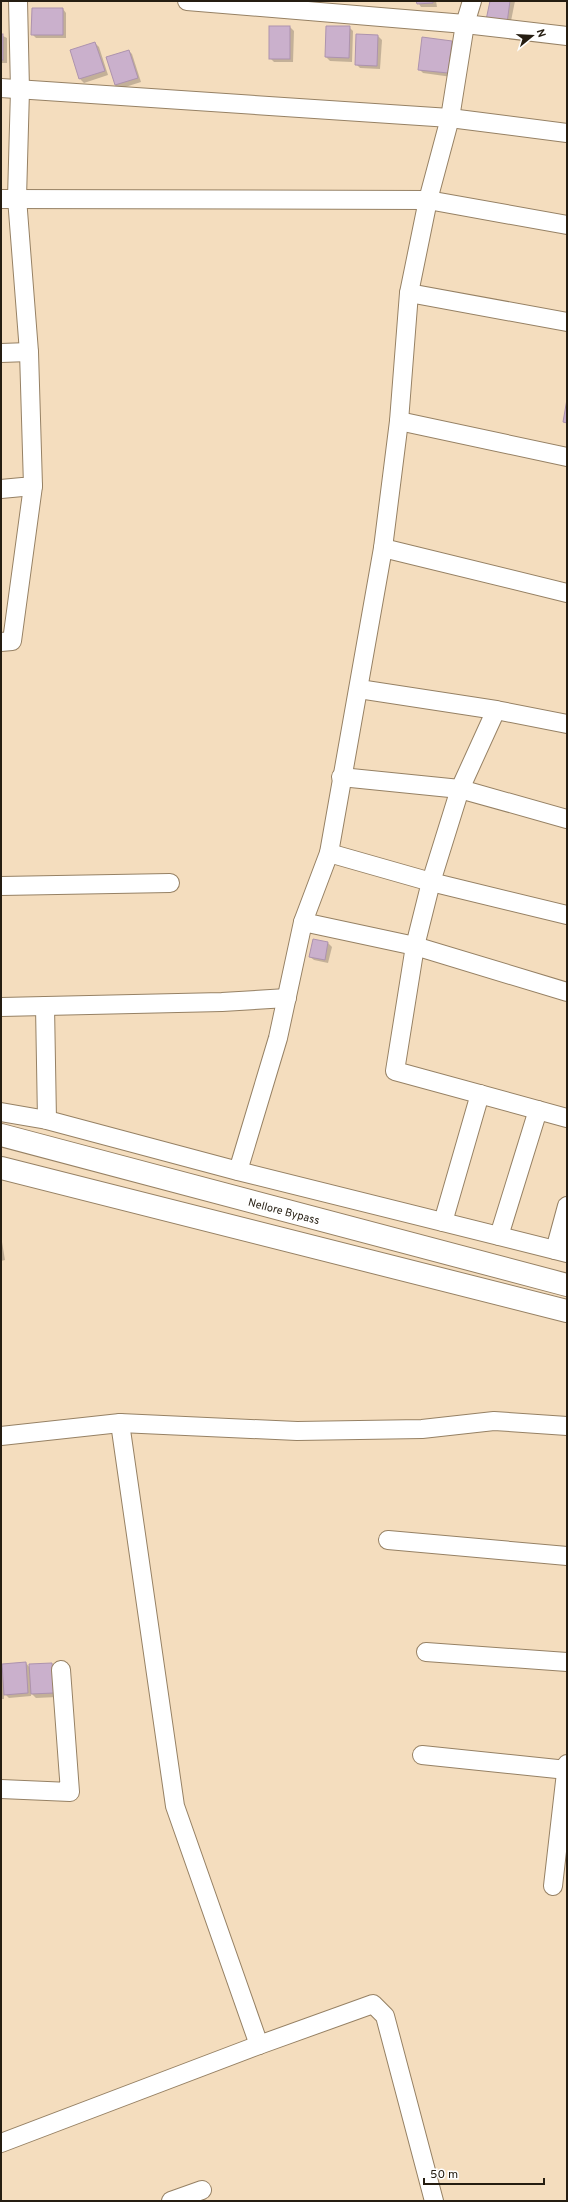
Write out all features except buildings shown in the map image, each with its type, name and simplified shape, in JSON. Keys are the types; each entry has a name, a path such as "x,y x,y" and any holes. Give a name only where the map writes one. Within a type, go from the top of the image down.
{"highway":[{"name":"Nellore Bypass","path":"1,1135 567,1285"},
{"path":"1,1168 567,1311"}],"street":[{"path":"1,642 12,641 33,486 29,352 9,199 20,90 18,1"},
{"path":"187,1 465,24 567,36"},
{"path":"238,1171 278,1038 303,922 329,853 341,777 359,689 383,548 399,422 409,293 428,200 450,118 465,24 472,1"},
{"path":"1,88 450,118 567,133"},
{"path":"9,199 428,200 567,224"},
{"path":"409,293 567,322"},
{"path":"1,353 29,352"},
{"path":"399,422 567,457"},
{"path":"1,489 33,486"},
{"path":"383,548 567,593"},
{"path":"359,689 496,710 567,724"},
{"path":"496,710 460,789 431,882 414,946 395,1071 567,1118"},
{"path":"341,777 460,789 567,819"},
{"path":"329,853 431,882 567,915"},
{"path":"1,886 170,882"},
{"path":"303,922 414,946 567,992"},
{"path":"1,1007 222,1002 287,998"},
{"path":"44,1006 47,1120"},
{"path":"443,1222 480,1094"},
{"path":"499,1236 538,1110"},
{"path":"1,1112 47,1120 238,1171 561,1252 567,1206"},
{"path":"1,1436 120,1423 297,1431 422,1429 494,1421 567,1426"},
{"path":"120,1423 175,1806 259,2045"},
{"path":"388,1540 567,1556"},
{"path":"426,1652 567,1662"},
{"path":"1,1789 70,1792 61,1670"},
{"path":"422,1755 567,1768 554,1886"},
{"path":"1,2143 259,2045 373,2004 384,2016 434,2201"},
{"path":"171,2201 202,2190"}]}
